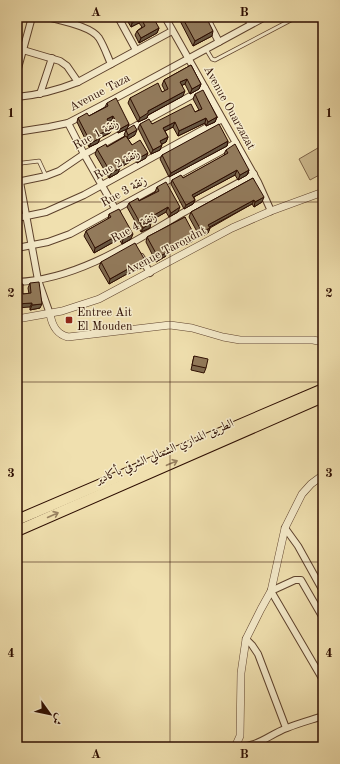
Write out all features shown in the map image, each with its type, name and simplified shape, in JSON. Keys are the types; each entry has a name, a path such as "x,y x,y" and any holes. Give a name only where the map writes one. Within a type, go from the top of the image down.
{"highway":[{"name":"الطريق المداري الشمالي الشرقي بأكادير","path":"17,520 323,389"},
{"name":"الطريق المداري الشمالي الشرقي بأكادير","path":"17,531 323,397"}],"street":[{"path":"17,72 32,17"},
{"path":"47,17 84,28 92,32 98,37 111,64"},
{"path":"118,17 136,50"},
{"name":"Avenue Ouarzazat","path":"165,17 254,174 271,211"},
{"path":"206,17 219,42"},
{"path":"247,17 251,24"},
{"name":"Avenue Taza","path":"17,132 49,127 68,122 114,99 265,17"},
{"path":"17,97 40,94 64,88 78,82 172,31"},
{"path":"23,50 60,61 67,66 78,82"},
{"path":"40,94 52,58"},
{"name":"Rue 1 زنقة","path":"18,182 46,176 59,171 84,154 205,88"},
{"name":"Rue 2 زنقة","path":"17,218 54,209 102,186 222,119"},
{"path":"68,122 119,216"},
{"name":"Rue 3 زنقة","path":"17,248 48,242 70,234 236,143"},
{"name":"Rue 4 زنقة","path":"17,282 57,276 79,268 133,242 254,174"},
{"path":"18,182 38,280 53,326 62,335 68,337 170,325 192,328 223,337 240,340 314,340 323,342"},
{"name":"Avenue Taroudnt","path":"17,319 50,314 81,306 99,299 232,228 271,211 323,192"},
{"path":"130,236 150,273"},
{"path":"323,475 311,484 302,494 285,528 271,591 260,609 246,639 241,673 240,736 236,747 253,745 286,728 323,716"},
{"path":"285,528 298,546 323,591"},
{"path":"271,591 295,580 301,580 323,618"},
{"path":"271,591 323,680"},
{"path":"246,639 258,654 286,728"}],"lane":[{"path":"206,49 212,59 216,60 293,19 294,17"},
{"path":"18,182 18,166 22,163 39,161 46,176"}],"shaded area":[{"path":"323,145 323,173 310,180 299,159"}],"building":[{"path":"129,17 141,17 141,18 132,23"},
{"path":"153,17 159,28 141,38 137,31 145,26 141,18"},
{"path":"182,17 206,17 213,31 195,41"},
{"path":"191,65 201,84 192,89 187,79 180,82 185,91 148,111 148,113 140,118 130,98 158,83 162,92 168,89 164,80"},
{"path":"203,90 217,117 208,122 206,118 179,131 175,122 163,128 168,137 160,141 162,145 153,150 140,124 149,119 152,124 191,104 195,112 202,109 195,94"},
{"path":"116,98 129,124 120,129 113,116 107,119 112,128 98,135 100,138 91,143 78,118 87,113 89,116 108,106 107,103"},
{"path":"219,124 228,141 171,173 162,155"},
{"path":"134,125 137,130 128,135 126,130"},
{"path":"126,136 132,145 140,140 148,153 139,158 137,154 118,165 120,168 111,173 97,149 106,144 107,147"},
{"path":"235,144 249,170 240,175 237,170 192,195 195,200 186,205 172,180 181,175 183,178 228,153 226,150"},
{"path":"253,178 264,197 255,202 254,200 208,225 210,228 202,232 191,212"},
{"path":"166,182 180,207 171,213 168,207 149,218 151,223 143,228 129,203 138,198 139,201 159,191 157,187"},
{"path":"119,209 133,234 123,239 120,234 95,248 86,231 111,217 109,214"},
{"path":"185,217 195,236 187,241 185,238 166,249 168,252 158,257 147,237"},
{"path":"135,243 146,262 136,267 135,265 110,279 101,262"},
{"path":"39,282 42,304 17,304 17,284 23,284 23,294 31,293 30,283"},
{"path":"194,356 208,359 206,368 192,365"}],"place":[{"name":"Entree Ait El Mouden","path":"69,320"}]}
